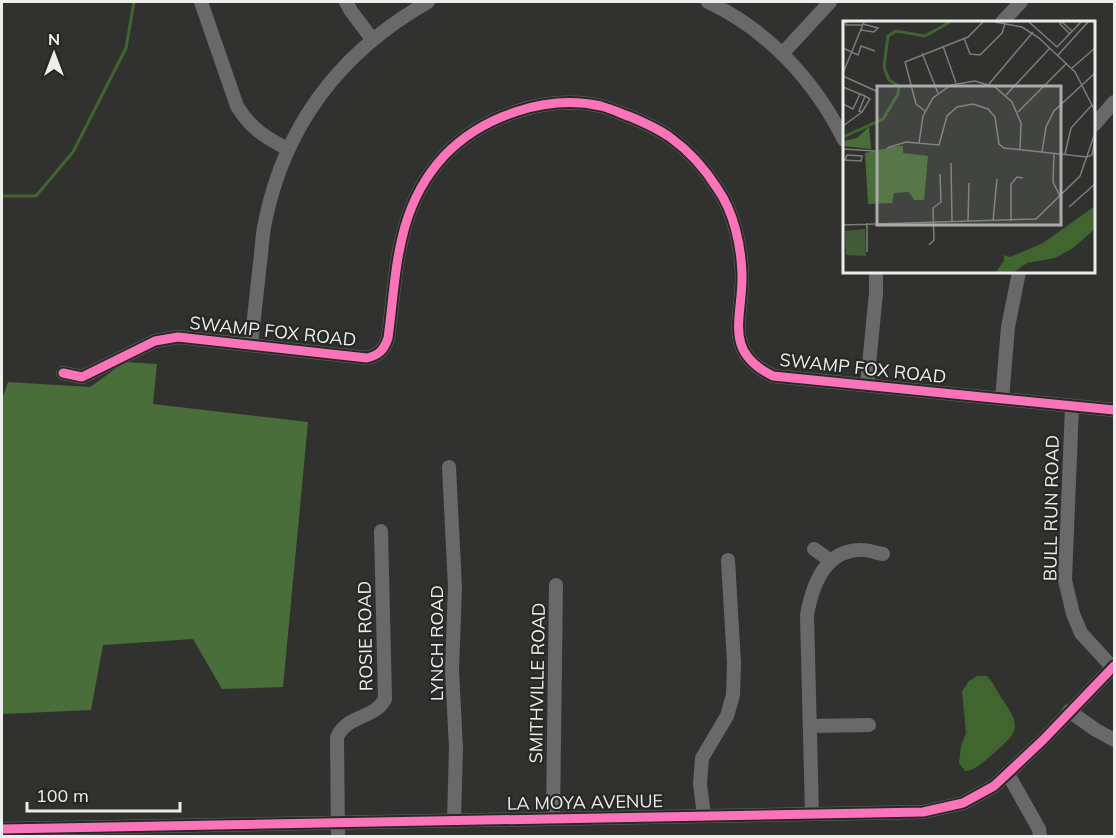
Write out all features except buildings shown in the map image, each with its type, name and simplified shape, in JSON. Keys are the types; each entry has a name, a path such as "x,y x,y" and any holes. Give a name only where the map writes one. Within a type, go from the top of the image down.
{"street":[{"path":"201,2 237,106 244,118 263,136 288,149"},
{"path":"346,2 372,39"},
{"path":"251,345 264,223 288,149 320,95 339,71 372,39 404,15 428,2"},
{"path":"708,2 762,36 782,54 819,97 843,138"},
{"path":"782,54 830,2"},
{"path":"1003,21 1021,2"},
{"path":"1095,124 1114,102"},
{"name":"SWAMP FOX ROAD","path":"63,373 82,377 155,340 178,337 367,358 377,355 385,348 388,339 404,223 426,178 444,156 486,124 530,108 550,104 580,104 602,106 648,124 671,137 693,157 718,188 728,207 740,253 742,275 738,334 748,358 760,369 773,376 1114,410"},
{"path":"867,385 876,273"},
{"path":"1002,399 1008,327 1019,273"},
{"name":"BULL RUN ROAD","path":"1072,406 1065,580 1073,615 1081,633 1114,667"},
{"name":"LYNCH ROAD","path":"449,467 454,556 452,660 456,748 454,820"},
{"name":"ROSIE ROAD","path":"338,830 337,737 342,727 381,707 385,699 381,531"},
{"path":"814,549 831,561"},
{"path":"812,814 807,615 811,592 820,574 831,561 847,552 860,550 883,554"},
{"path":"704,816 700,784 702,758 727,716 733,695 734,663 728,560"},
{"name":"SMITHVILLE ROAD","path":"554,818 556,585"},
{"name":"LA MOYA AVENUE","path":"2,829 338,830 454,820 923,812 944,808 978,796 1008,774 1114,667"},
{"path":"1070,711 1114,740"},
{"path":"811,726 868,724"},
{"path":"1008,774 1039,829 1040,837"}],"shaded area":[{"path":"125,362 157,364 153,404 308,422 283,687 222,689 193,639 103,645 91,710 2,714 2,400 8,382 90,387"},
{"path":"977,676 987,676 992,682 1015,724 1008,740 976,767 965,771 959,763 961,746 966,733 962,691 969,681"}],"waterway":[{"path":"2,196 36,196 73,152 126,48 134,2"}],"cycle path":[{"path":"63,373 82,377 155,341 178,337 367,358 375,355 383,349 388,338 397,265 407,219 428,176 444,156 459,142 496,119 538,106 580,103 601,106 662,132 678,143 702,167 712,181 728,207 738,240 742,274 739,319 741,344 747,356 757,366 773,376 1114,410"},
{"path":"2,829 923,812 963,803 994,786 1043,740 1114,666"}]}
